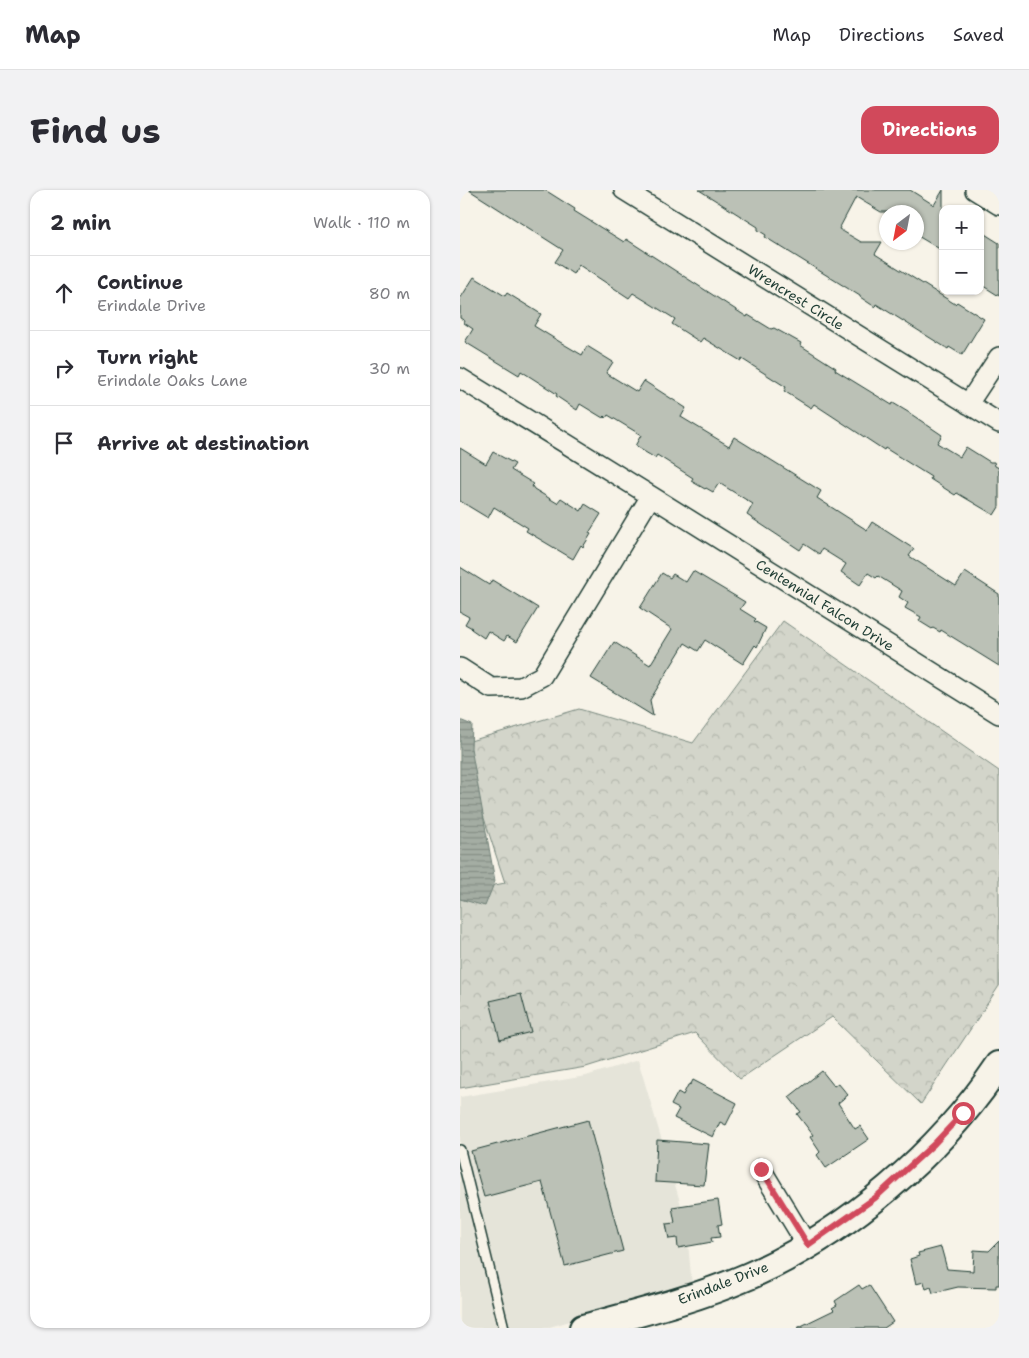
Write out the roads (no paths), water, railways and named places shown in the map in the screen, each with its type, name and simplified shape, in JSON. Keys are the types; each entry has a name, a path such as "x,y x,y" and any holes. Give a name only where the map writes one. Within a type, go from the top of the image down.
{"street":[{"name":"Wrencrest Circle","path":"624,190 999,423"},
{"path":"975,190 999,205"},
{"path":"968,404 999,357"},
{"name":"Centennial Falcon Drive","path":"460,378 999,714"},
{"path":"460,668 491,688 521,687 542,676 650,496"},
{"name":"Erindale Drive","path":"583,1328 610,1324 718,1288 757,1272 808,1245 875,1198 902,1175 963,1113 999,1065"},
{"path":"761,1169 808,1245"}],"lane":[{"path":"460,1150 504,1328"}]}
